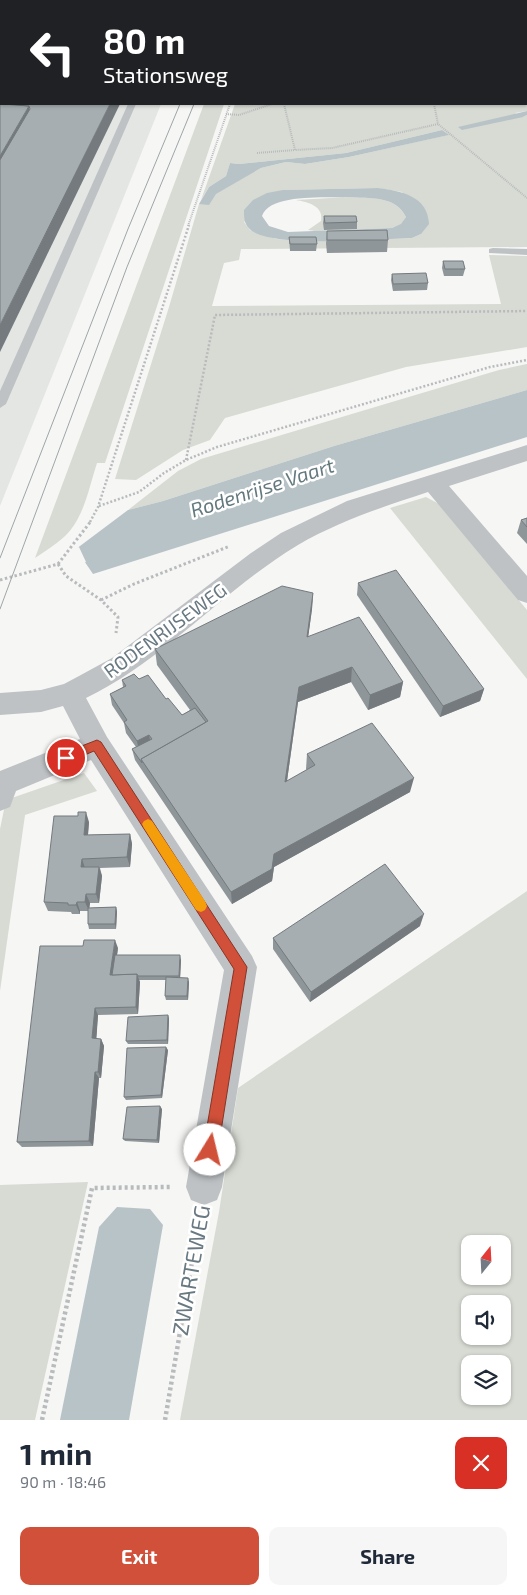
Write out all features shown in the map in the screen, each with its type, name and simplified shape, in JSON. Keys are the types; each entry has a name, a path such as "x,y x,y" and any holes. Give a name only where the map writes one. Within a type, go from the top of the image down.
{"street":[{"name":"RODENRIJSEWEG","path":"0,704 41,701 70,692 121,666 260,559 290,539 355,507 527,453"},
{"path":"433,483 527,593"},
{"name":"ZWARTEWEG","path":"70,692 97,745 241,967 204,1187"},
{"path":"0,798 3,783 97,745"}],"lane":[{"path":"0,404 132,105"},
{"path":"493,251 527,252"}],"path":[{"path":"0,580 58,564 65,551 80,538 98,507 196,201 230,105"},
{"path":"226,114 239,115 269,105"},
{"path":"284,105 295,150"},
{"path":"434,105 438,124 527,198"},
{"path":"257,152 332,148 438,124"},
{"path":"500,181 506,180"},
{"path":"186,460 215,315 527,311"},
{"path":"98,507 140,492 164,473 186,460 217,447 490,367 527,360"},
{"name":"RODENRIJSEWEG","path":"58,564 73,582 101,600 134,584 236,543"},
{"path":"42,1420 92,1188 204,1187"},
{"name":"ZWARTEWEG","path":"165,1420 204,1187"}],"shaded area":[{"path":"0,105 161,105 0,506"},
{"path":"204,105 224,105 105,463 97,463 85,502 71,530 61,540 35,558"},
{"path":"235,105 527,105 527,111 515,113 523,117 527,115 527,247 241,249 239,260 224,263 212,306 501,304 489,255 527,256 527,347 406,367 225,418 210,440 183,450 136,480 115,479 199,204 209,204 215,194 261,168 286,162 305,164 349,157 448,135 442,130 346,153 239,164 230,163 226,176 209,187 201,200","holes":["378,188 402,192 421,234 412,238 307,241 276,239 250,230 244,222 283,190"]},
{"path":"348,197 381,199 396,205 406,217 401,225 392,228 308,230 321,221 320,212 318,208 310,204 296,200"},
{"path":"527,364 527,390 334,446 163,501 128,510 178,471 201,459 499,370"},
{"path":"426,497 439,504 527,610 527,679 390,508"},
{"path":"84,773 97,791 25,815 0,991 0,829 6,800"},
{"path":"527,891 527,1420 180,1420 219,1212 238,1088"},
{"path":"88,1182 35,1420 0,1420 0,1185"}],"water":[{"path":"527,111 527,115 523,117 462,130 458,127"},
{"path":"442,130 449,135 349,157 305,164 286,162 261,168 216,194 209,205 199,204 209,187 226,176 230,163 239,164 346,153"},
{"path":"378,188 396,191 412,197 424,207 429,224 421,234 412,238 353,241 283,239 265,236 252,231 245,222 244,210 253,200 267,193 283,190","holes":["314,197 381,199 396,205 406,217 401,224 392,228 288,232 269,226 262,216 267,209 276,203 287,200"]},
{"name":"Rodenrijse Vaart","path":"527,390 527,437 93,574 76,549 128,510 163,501 334,446"},
{"path":"117,1207 150,1209 163,1225 129,1420 60,1420 99,1227"}],"pier":[{"path":"79,547 86,562 0,588 0,567"}],"building":[{"path":"0,105 29,106 0,156"},
{"path":"16,105 110,105 0,325 0,160 30,109 29,106"},
{"path":"324,216 356,216 357,222 325,223"},
{"path":"387,230 388,240 327,240 327,231"},
{"path":"289,237 316,237 317,244 290,244"},
{"path":"443,261 463,261 465,269 445,269"},
{"path":"426,273 428,283 393,284 392,274"},
{"path":"527,518 527,527 521,520"},
{"path":"396,570 484,689 443,706 358,583"},
{"path":"282,586 313,593 307,637 359,617 403,682 370,695 352,667 299,687 285,782 315,765 307,754 372,723 414,778 274,854 272,869 231,892 141,759 208,721 155,649"},
{"path":"134,674 139,679 148,675 166,699 168,698 182,715 195,708 206,722 141,759 142,763 132,749 152,739 149,735 137,741 124,722 127,720 110,694 126,686 122,680"},
{"path":"78,812 86,812 84,835 130,834 127,857 82,859 81,867 99,867 96,894 86,894 85,902 77,902 76,905 44,902 54,816 78,816"},
{"path":"385,864 424,914 311,992 273,938"},
{"path":"116,907 115,924 88,924 88,908"},
{"path":"84,940 115,940 110,975 137,974 136,1007 95,1008 92,1038 101,1039 98,1072 95,1072 89,1141 17,1142 40,946 83,946"},
{"path":"115,955 180,955 179,976 112,975"},
{"path":"166,977 188,978 187,996 165,996"},
{"path":"168,1015 167,1040 126,1041 128,1017"},
{"path":"166,1047 161,1095 124,1097 127,1048"},
{"path":"160,1106 157,1140 123,1139 127,1107"}],"tram line":[{"path":"0,558 128,229 180,105"},
{"path":"0,609 127,267 194,105"}],"slow traffic":[{"path":"148,824 201,906"}],"route":[{"path":"66,758 97,745 241,967 210,1150"}]}
